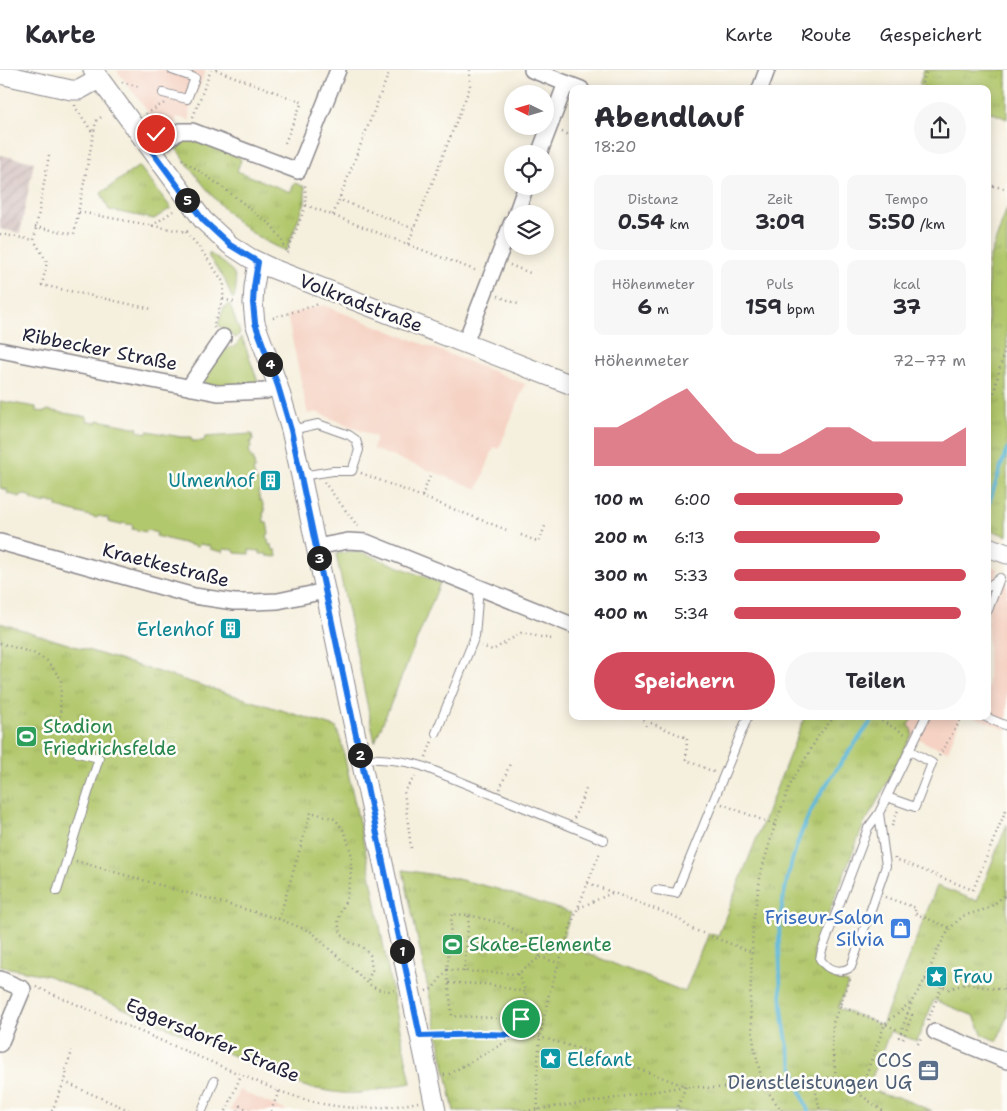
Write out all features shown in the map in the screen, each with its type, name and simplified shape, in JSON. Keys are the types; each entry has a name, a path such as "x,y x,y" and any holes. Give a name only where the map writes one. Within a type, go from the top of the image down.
{"street":[{"path":"37,81 53,70"},
{"path":"152,151 180,131 192,131 302,177 338,70"},
{"path":"532,70 571,85"},
{"path":"761,85 767,70"},
{"path":"0,74 71,90 79,90 103,76"},
{"name":"Volkradstraße","path":"103,76 152,151 203,220 230,245 258,262 569,384"},
{"path":"542,145 566,83"},
{"path":"465,343 504,243"},
{"path":"258,262 253,303 255,323 278,386 291,430 436,1111"},
{"name":"Ribbecker Straße","path":"192,388 193,382 218,332"},
{"name":"Ribbecker Straße","path":"0,350 218,393 265,390 278,386"},
{"path":"316,547 348,541 366,542 569,624"},
{"name":"Kraetkestraße","path":"0,542 194,596 234,602 253,602 278,601 325,591"},
{"path":"991,548 1007,554"},
{"path":"0,979 23,989 0,1044"},
{"path":"935,1032 1007,1061"}],"lane":[{"path":"166,94 187,99 195,78 172,70"},
{"path":"291,430 318,424 356,440 359,450 355,471 333,471 301,476"},
{"path":"991,585 1000,578 991,602"},
{"path":"436,733 475,636 479,588"},
{"path":"991,719 1007,726"},
{"path":"656,890 676,893 746,720"},
{"path":"879,812 886,866 851,967 839,972 825,966 820,960 822,950 868,828 887,797 924,720"},
{"path":"887,797 915,807 932,763 909,750"},
{"path":"57,891 99,758 78,753"},
{"path":"360,758 375,757 422,766 604,840"},
{"path":"202,1111 214,1081"}],"path":[{"path":"192,131 192,120 211,70"},
{"path":"216,70 302,102 284,145"},
{"path":"332,216 390,70"},
{"path":"408,244 470,86 470,70"},
{"path":"922,83 927,70"},
{"path":"103,76 122,86"},
{"path":"122,82 140,87"},
{"path":"146,114 166,102 166,94"},
{"path":"76,102 75,107 93,133"},
{"path":"139,110 145,118"},
{"path":"35,227 74,234 96,121 104,115"},
{"path":"49,155 34,240 47,262 42,285 152,308"},
{"path":"182,159 225,189 271,225 281,238 287,254 306,205 302,177"},
{"path":"991,186 1007,189"},
{"path":"340,196 343,201 414,229"},
{"path":"306,205 491,277"},
{"path":"152,226 173,211"},
{"path":"79,212 187,231 224,283 218,332"},
{"path":"0,234 34,240"},
{"path":"513,266 530,273"},
{"path":"503,298 518,304"},
{"path":"223,299 237,303"},
{"path":"273,318 319,303"},
{"path":"991,405 1007,339"},
{"path":"355,471 507,530"},
{"path":"422,496 431,474"},
{"path":"322,480 364,535 366,542"},
{"path":"521,535 539,542 545,526"},
{"path":"472,642 492,650 521,633 551,639"},
{"path":"0,643 33,654 47,661 61,679 60,724 70,725 78,753"},
{"path":"643,720 648,729"},
{"path":"782,1111 763,1085 754,1046 750,1006 753,923 761,872 775,825 790,785 818,735 831,720"},
{"path":"879,720 915,739"},
{"path":"932,763 942,753 961,720"},
{"path":"651,723 687,738 686,760 724,776"},
{"path":"411,848 404,791 422,766 436,733"},
{"path":"497,797 512,761"},
{"path":"571,827 586,789"},
{"path":"714,800 775,825"},
{"path":"893,851 895,860 973,890 1007,807"},
{"path":"279,920 311,812 335,819 345,832 352,856 350,882 338,923 341,934 350,944 361,946 370,955 372,970 367,983"},
{"path":"892,827 894,820"},
{"path":"538,1110 540,1038 549,994 558,963 600,852"},
{"path":"67,858 279,920 312,932 367,983 377,989 395,990"},
{"path":"588,883 676,917 692,929 752,952"},
{"path":"578,908 612,892"},
{"path":"907,1013 912,1014 903,1038 899,1037 900,1031 907,1013 912,1001 925,980 939,947 950,928 963,916 989,908 1006,897 1007,893"},
{"path":"877,894 916,908 914,913 950,928"},
{"path":"521,1019 452,1016 447,970 452,914 469,915 504,924 530,937 540,958 558,963"},
{"path":"464,972 469,915"},
{"path":"447,970 518,974 540,958"},
{"path":"426,991 432,989 447,970"},
{"path":"836,1077 833,1061 833,1022 852,978 846,970"},
{"path":"444,1075 518,1035 526,992 518,974"},
{"path":"925,980 949,989 966,984 1005,991 1007,978"},
{"path":"449,983 486,984 526,992"},
{"name":"Eggersdorfer Straße","path":"23,989 35,986 46,990 295,1097 336,1106 384,1108 418,1102"},
{"path":"936,1001 942,986"},
{"path":"859,1093 885,1024 912,1001"},
{"path":"840,1006 900,1031"},
{"path":"420,1036 475,1034 518,1035 540,1038 604,1056 686,1086"},
{"path":"52,1111 64,1082 65,1070 71,1051"},
{"path":"226,1111 241,1075"},
{"path":"526,1111 686,1086 712,1088 763,1085 836,1077 883,1111"},
{"path":"812,1079 820,1111"},
{"path":"64,1082 131,1111"},
{"path":"676,1111 686,1086"},
{"path":"270,1111 279,1091"},
{"path":"238,1111 240,1106 251,1111"}],"shaded area":[{"path":"117,70 206,70 189,111 190,120 177,117 172,129 164,134"},
{"path":"0,155 34,162 20,233 0,229"},
{"path":"323,305 525,384 499,449 494,447 478,489 373,449 376,437 316,412 308,414 287,315"},
{"path":"991,566 998,569 996,576 1007,580 1007,730 982,720 991,720"},
{"path":"911,720 960,720 948,751 930,745 912,735 912,729 908,725"},
{"path":"239,1090 273,1105 287,1111 230,1111"}],"green space":[{"path":"924,70 1007,70 1007,119 991,112 991,85 919,85"},
{"path":"188,137 239,157 241,160 237,171 290,192 295,183 305,187 305,202 286,251 250,231 221,206 208,191 172,143"},
{"path":"139,166 171,208 154,219 109,210 101,193"},
{"path":"1007,208 1007,536 991,530 991,254"},
{"path":"209,253 232,271 236,282 234,298 232,298 225,280 209,257"},
{"path":"228,304 240,333 236,338 218,325 224,307 226,308"},
{"path":"242,337 259,385 211,387 206,385 203,377 222,350 236,346"},
{"path":"0,401 36,407 36,411 46,412 47,410 87,417 87,421 97,423 98,420 138,428 137,431 147,433 148,431 191,437 192,441 204,441 205,437 252,434 253,441 250,442 251,448 249,449 251,458 253,458 255,469 253,470 261,490 258,491 265,512 263,513 264,522 267,522 269,545 272,545 273,550 276,550 277,557 260,554 260,551 249,550 249,554 235,553 234,550 224,549 223,552 210,549 210,546 199,544 198,547 156,536 157,533 147,530 146,532 132,529 133,525 108,522 108,518 98,516 97,518 57,507 57,504 47,501 46,504 32,500 32,497 22,494 20,497 7,493 8,490 0,488"},
{"path":"351,551 366,554 440,583 375,742 336,554"},
{"path":"0,623 336,727 341,741 369,867 411,1083 361,1093 332,1092 303,1086 49,976 0,965"},
{"path":"803,720 911,720 908,725 912,729 912,735 864,824 814,950 814,957 819,968 829,976 848,983 838,1008 882,1025 937,886 977,901 1007,824 1007,1016 997,1041 983,1035 974,1016 934,1000 917,1041 890,1031 868,1088 887,1096 898,1097 932,1111 454,1111 403,870 449,877 494,888 571,913 561,943 685,992 708,933 718,936"}],"waterway":[{"path":"991,497 1007,449"},
{"path":"808,1111 791,1061 782,1011 779,939 784,893 797,845 808,817 831,778 872,720"}],"place":[{"name":"Ulmenhof","path":"271,480"},
{"name":"Erlenhof","path":"230,629"},
{"name":"Stadion Friedrichsfelde","path":"27,737"},
{"name":"Friseur-Salon Silvia","path":"900,928"},
{"name":"Skate-Elemente","path":"453,944"},
{"name":"Frau","path":"937,976"},
{"name":"Elefant","path":"551,1059"},
{"name":"COS Dienstleistungen UG","path":"928,1071"}],"route":[{"path":"156,134 164,143 152,151 203,220 230,245 258,262 253,303 255,323 278,386 291,430 420,1036 518,1035 521,1019"}]}
